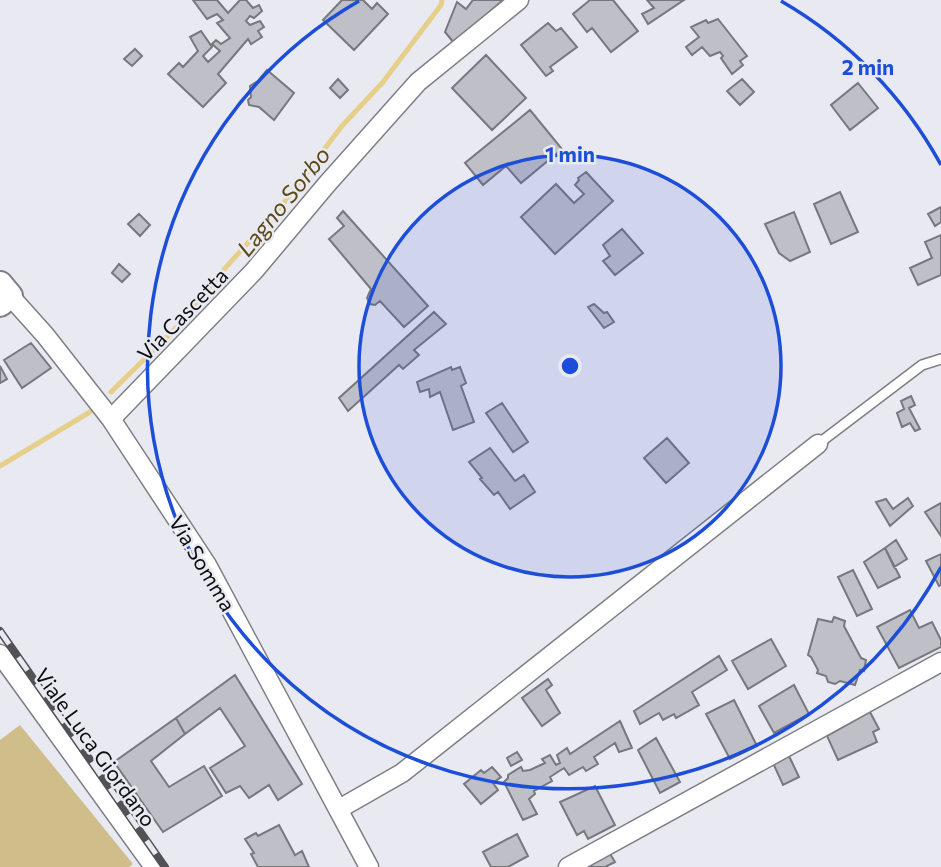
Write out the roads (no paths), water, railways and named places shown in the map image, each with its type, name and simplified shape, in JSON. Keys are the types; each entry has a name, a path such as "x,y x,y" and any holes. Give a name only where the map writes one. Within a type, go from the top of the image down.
{"street":[{"name":"Via Cascetta","path":"111,419 254,271 418,82 519,0"},
{"name":"Via Somma","path":"3,295 45,335 111,419 207,565 369,867"},
{"path":"339,809 402,773 818,444"},
{"name":"Viale Luca Giordano","path":"0,654 154,867"},
{"path":"568,867 941,662"}],"lane":[{"path":"818,444 922,365 941,359"}],"waterway":[{"name":"Lagno Sorbo","path":"111,392 181,323 227,266 283,204 341,127 383,82 441,5 442,0"},
{"name":"Lagno Sorbo","path":"0,466 90,412"}],"railway":[{"path":"0,631 165,867"}]}
